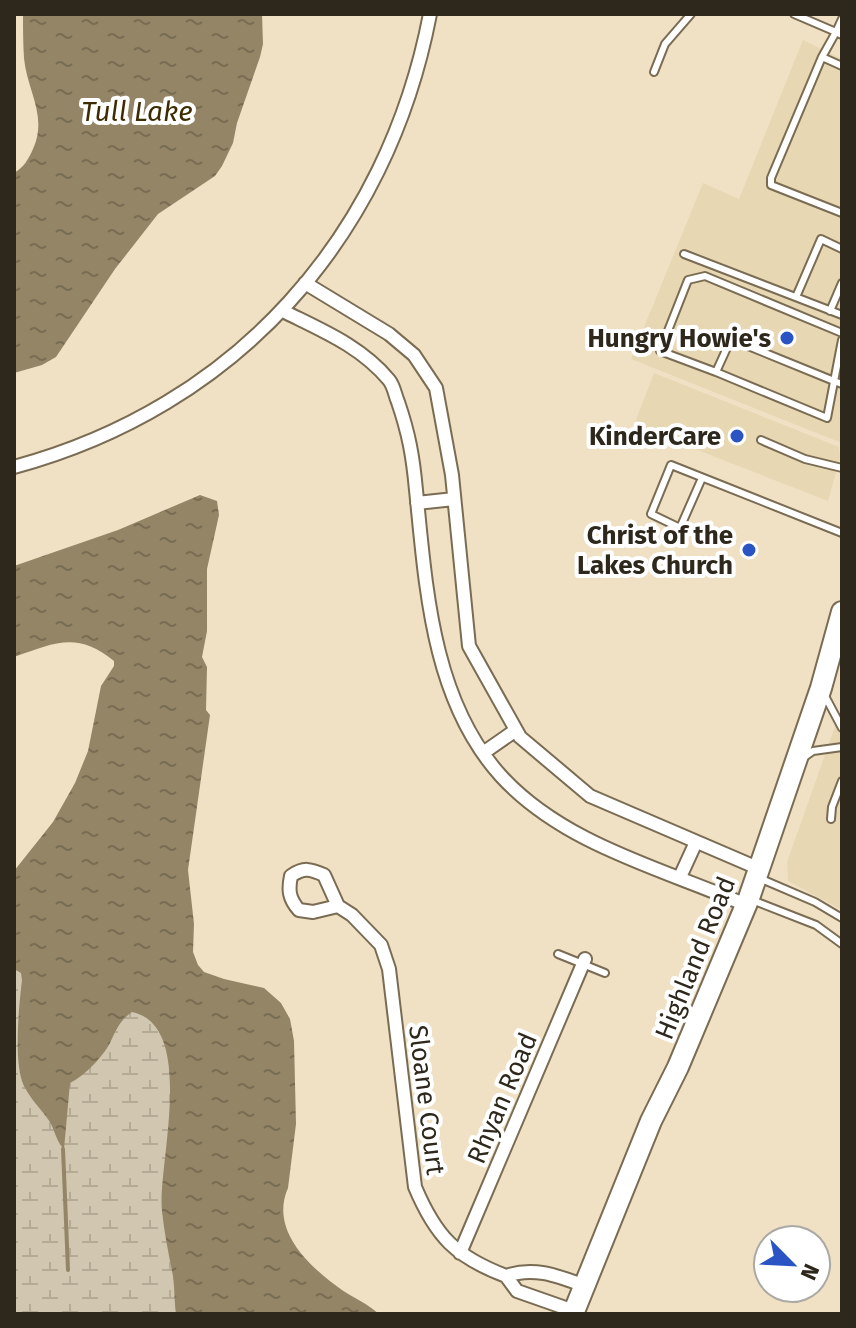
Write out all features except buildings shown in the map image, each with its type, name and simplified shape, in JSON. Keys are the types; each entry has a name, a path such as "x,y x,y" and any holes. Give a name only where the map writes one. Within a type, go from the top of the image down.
{"highway":[{"name":"Highland Road","path":"574,1313 651,1121 678,1067 748,902 821,688 841,618"}],"street":[{"path":"14,467 74,447 162,405 208,376 283,311 349,223 393,139 414,82 430,14"},
{"path":"305,283 389,334 414,355 436,388 454,499 469,646 520,737 590,796 696,842 758,874"},
{"path":"283,311 353,346 391,382 411,438 433,632 460,711 483,753 503,777 542,810 583,837 748,902"},
{"path":"417,503 454,499"},
{"path":"483,753 516,730"},
{"path":"680,877 696,842"},
{"name":"Sloane Court","path":"338,906 352,915 381,945 389,969 415,1187 428,1218 460,1253 481,1267 506,1276 517,1291 574,1313"},
{"name":"Rhyan Road","path":"460,1253 584,962"},
{"name":"Sloane Court","path":"506,1276 524,1270 585,1286"}],"lane":[{"path":"654,72 665,44 691,14"},
{"path":"794,14 839,33"},
{"path":"842,19 839,33 822,57 771,178 771,185 842,213"},
{"path":"822,57 842,66"},
{"path":"796,297 821,239 842,249"},
{"path":"684,254 842,315"},
{"path":"842,333 705,276 688,280 660,351 827,418 842,340"},
{"path":"830,311 842,283"},
{"path":"716,372 731,339 842,384"},
{"path":"761,440 805,459 842,468"},
{"path":"702,478 680,528 651,514 671,465 842,533"},
{"path":"821,688 842,728"},
{"path":"796,762 813,751 842,747"},
{"path":"831,819 842,781"},
{"path":"758,874 842,918"},
{"path":"748,902 816,925 842,944"},
{"path":"558,954 605,973"}],"shaded area":[{"path":"803,40 842,59 842,443 631,359 703,183 739,199"},
{"name":"KinderCare","path":"654,373 839,447 840,458 828,501 634,425"},
{"path":"842,707 842,910 788,881 787,862"}],"green space":[{"path":"14,886 191,1042 247,1314 14,1314"}],"water":[{"name":"Tull Lake","path":"23,14 262,14 263,44 233,143 215,176 158,214 115,269 56,357 42,365 14,373 14,173 29,157 38,126 38,114 24,58"},
{"path":"200,495 217,501 219,515 207,569 207,631 202,657 207,667 206,710 210,715 188,870 194,924 193,952 204,972 264,988 281,1003 290,1019 294,1041 296,1124 284,1219 296,1247 318,1271 379,1314 176,1314 162,1211 170,1100 169,1070 164,1043 152,1023 132,1012 121,1022 98,1060 70,1083 64,1149 50,1122 24,1086 21,1076 18,1034 22,980 21,973 14,969 14,871 53,822 75,783 88,751 101,686 114,661 89,646 66,642 14,657 14,566 118,530"}],"waterway":[{"path":"63,1149 68,1270"}],"place":[{"name":"Hungry Howie's","path":"787,338"},
{"name":"KinderCare","path":"737,436"},
{"name":"Christ of the Lakes Church","path":"749,550"}]}
